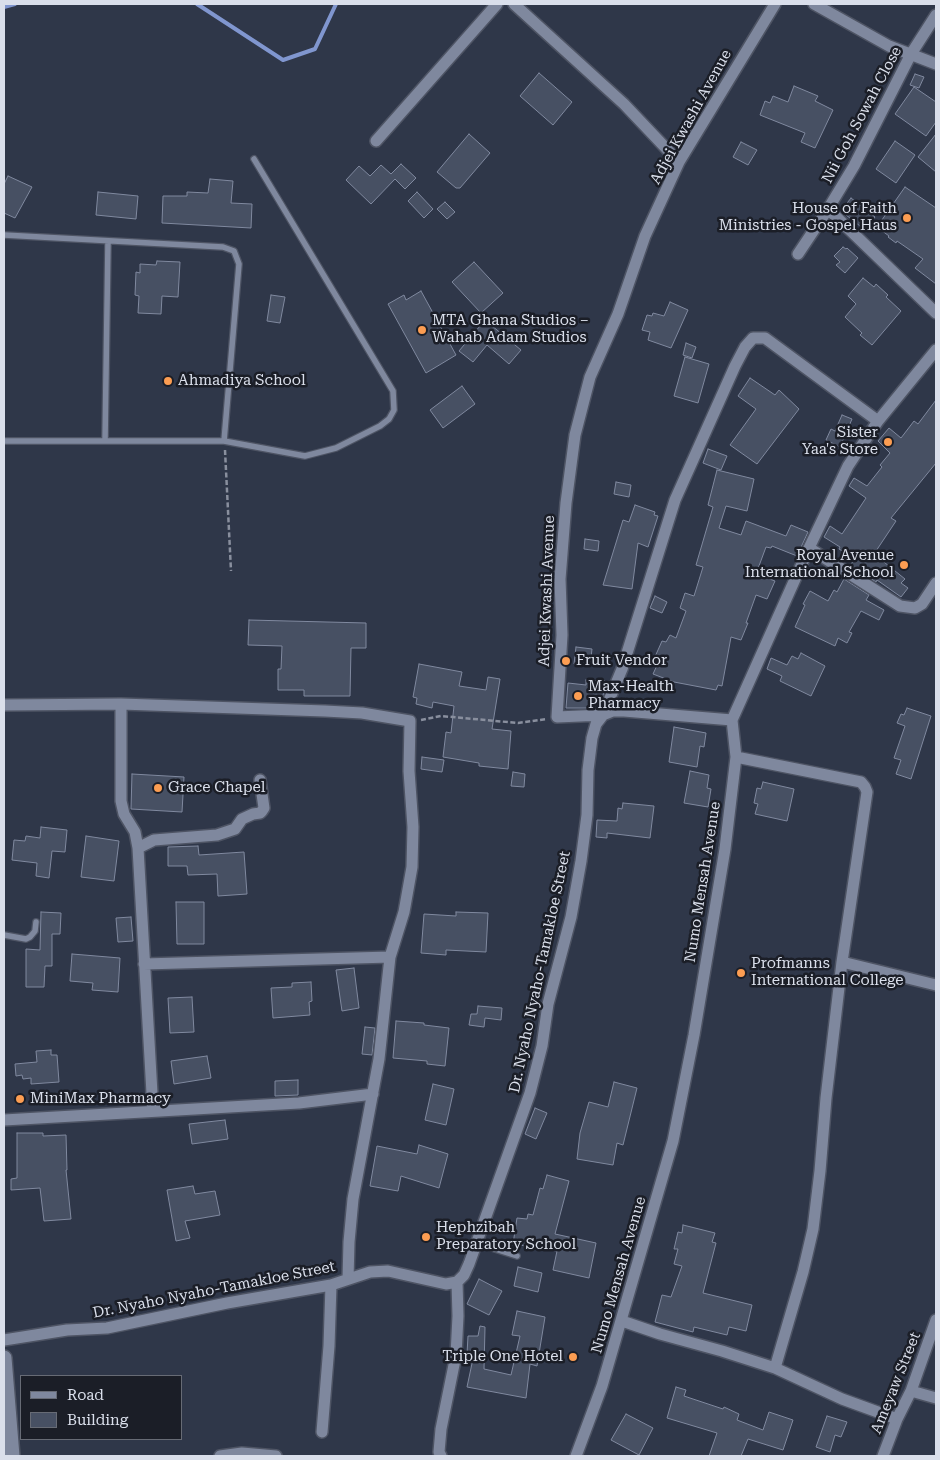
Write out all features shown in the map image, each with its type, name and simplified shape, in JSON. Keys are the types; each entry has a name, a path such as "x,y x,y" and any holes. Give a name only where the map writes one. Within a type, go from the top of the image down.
{"street":[{"path":"376,141 497,4"},
{"path":"514,4 624,104 679,162"},
{"name":"Adjei Kwashi Avenue","path":"558,718 562,635 560,579 566,503 575,435 590,378 618,314 645,236 679,162 775,4"},
{"path":"814,4 889,46 936,64"},
{"name":"Nii Goh Sowah Close","path":"798,254 854,166 912,54 936,15"},
{"path":"828,209 936,313"},
{"name":"Dr. Nyaho Nyaho-Tamakloe Street","path":"4,1340 67,1330 107,1328 331,1285 370,1272 388,1271 446,1284 457,1282 464,1275 530,1093 542,1046 548,1004 571,917 581,861 587,815 588,770 592,738 596,724 603,715 625,659 675,500 744,346 753,338 765,338 878,421"},
{"path":"558,718 603,715 613,711 624,711 732,720 848,466 878,421 936,350"},
{"path":"809,548 900,606 915,608 922,604 936,583"},
{"path":"4,705 121,704 362,713 410,721 408,771 413,827 412,868 404,912 390,957 386,1012 353,1199 348,1279"},
{"path":"121,704 121,801 124,814 135,832 138,848 153,1111"},
{"name":"Numo Mensah Avenue","path":"576,1456 602,1386 673,1141 694,1035 725,849 736,757 732,720"},
{"path":"736,757 861,782 867,792 842,962 813,1229 803,1272 775,1368"},
{"path":"138,848 154,840 217,836 234,829 242,819 260,813 264,808 260,780"},
{"path":"144,964 390,957"},
{"path":"842,962 936,985"},
{"path":"4,1120 299,1103 373,1094"},
{"path":"441,1456 439,1452 441,1429 456,1354 457,1282"},
{"path":"322,1432 329,1346 331,1285"},
{"name":"Ameyaw Street","path":"883,1456 897,1418 910,1391 936,1320"},
{"path":"622,1321 660,1334 722,1350 775,1368 842,1399 897,1418"},
{"path":"4,1358 6,1417 12,1456"},
{"path":"910,1391 936,1398"},
{"path":"220,1456 242,1453 276,1456"}],"lane":[{"path":"4,440 224,441 305,456 336,448 380,426 389,419 394,410 393,391 254,159"},
{"path":"4,235 108,242 223,246 234,251 239,264 224,441"},
{"path":"105,441 108,242"},
{"path":"4,936 26,939 35,931 36,922"},
{"path":"476,1243 517,1256"}],"path":[{"path":"224,441 231,571"},
{"path":"410,721 441,716 518,724 558,718"}],"building":[{"path":"539,73 572,102 553,125 520,96"},
{"path":"915,74 924,77 919,88 910,85"},
{"path":"794,86 818,96 815,101 833,110 815,148 801,142 805,133 760,115 765,101 770,103 773,96 788,102"},
{"path":"914,87 936,102 936,122 926,136 895,114"},
{"path":"469,134 490,153 460,188 456,188 437,172"},
{"path":"936,134 936,172 918,157"},
{"path":"895,141 915,155 896,183 876,169"},
{"path":"741,142 757,150 748,165 733,157"},
{"path":"401,164 416,178 405,189 395,179 371,204 346,180 359,166 370,176 381,165 391,174"},
{"path":"8,176 32,187 15,218 4,213 4,184"},
{"path":"210,179 233,181 231,203 252,204 251,228 162,223 163,196 187,196 187,192 208,193"},
{"name":"House of Faith Ministries - Gospel Haus","path":"905,187 936,208 936,284 915,268 923,259 897,241 896,243 877,227"},
{"path":"98,192 138,196 136,219 96,215"},
{"path":"417,192 433,209 424,218 408,201"},
{"path":"851,198 875,217 865,230 841,211"},
{"path":"445,202 455,212 447,219 437,209"},
{"path":"843,247 847,248 858,258 845,273 836,265 840,262 834,256"},
{"path":"157,261 180,262 178,297 162,296 161,314 138,313 139,296 135,295 136,272 140,273 140,264 156,265"},
{"path":"474,262 503,293 481,313 452,282"},
{"path":"863,278 874,287 876,284 901,311 872,345 860,335 862,333 845,317 856,304 848,296"},
{"name":"MTA Ghana Studios – Wahab Adam Studios","path":"421,291 456,355 426,373 388,304 404,295 406,300"},
{"path":"271,295 285,297 280,323 267,321"},
{"path":"670,302 688,310 671,348 648,340 650,332 642,330 647,315 652,316 653,313 664,316"},
{"path":"485,320 521,350 509,364 487,345 473,362 459,351"},
{"path":"686,343 696,347 692,358 683,355"},
{"path":"685,357 709,364 698,403 674,396"},
{"path":"750,378 775,395 779,390 799,409 757,464 730,445 756,409 738,396"},
{"path":"462,386 475,404 443,428 430,410"},
{"path":"936,400 936,463 891,518 896,521 874,554 905,579 901,583 908,588 901,597 877,580 876,582 850,565 855,559 824,537 830,526 842,534 866,498 849,486 854,478 867,486 882,467 880,465 890,453 878,441 889,428 901,438 914,421 918,424"},
{"path":"842,415 852,419 840,447 826,440 831,429 835,431"},
{"path":"708,449 727,456 721,470 703,463"},
{"path":"717,470 754,479 747,511 726,506 719,528 741,535 746,521 786,536 791,525 808,532 797,556 772,546 771,548 766,547 756,574 775,581 767,599 756,595 741,640 731,637 722,686 718,685 716,690 674,682 653,674 659,661 654,659 662,641 666,642 670,635 676,638 686,611 680,608 685,593 694,596 703,567 696,565 713,507 708,505"},
{"path":"616,482 631,485 629,497 614,494"},
{"path":"635,505 655,512 654,515 658,516 648,547 638,543 632,589 603,585 623,520 629,522"},
{"path":"585,539 599,541 598,551 584,549"},
{"path":"844,579 869,595 866,600 884,610 879,620 861,611 849,632 852,633 847,643 838,638 835,646 795,627 810,591 828,601 834,590 837,592"},
{"path":"655,596 667,602 662,613 650,608"},
{"path":"249,620 366,623 366,648 351,648 350,696 304,696 304,690 278,690 278,669 281,669 282,646 248,645"},
{"path":"576,647 592,649 590,666 574,664"},
{"path":"801,653 825,666 811,696 780,681 782,676 767,669 771,658 787,665 792,656 798,659"},
{"path":"419,664 462,672 459,686 486,690 488,677 500,679 492,729 511,731 508,769 479,766 479,763 443,757 446,732 451,733 454,706 433,702 432,708 416,704 417,698 413,697"},
{"path":"586,680 605,681 604,693 600,702 592,708 566,708 568,683 586,685"},
{"path":"907,708 931,716 911,779 896,774 901,760 894,758 905,726 897,723 901,714 904,715"},
{"path":"674,727 706,733 704,747 700,746 697,767 669,762"},
{"path":"422,757 444,760 442,772 421,769"},
{"path":"690,771 709,775 707,788 711,789 708,807 684,803"},
{"path":"513,772 525,774 524,787 511,786"},
{"path":"132,774 184,777 182,812 131,809"},
{"path":"763,782 794,789 787,821 755,814 758,804 754,803 757,788 761,789"},
{"path":"623,803 654,806 650,838 607,833 607,838 596,837 597,820 617,821 618,808 622,809"},
{"path":"41,827 67,830 65,852 52,851 49,878 36,876 37,863 12,860 14,840 25,841 26,836 40,838"},
{"path":"86,836 119,841 114,881 81,877"},
{"path":"198,846 199,855 244,852 247,894 218,896 217,874 188,875 187,866 168,866 168,847"},
{"path":"176,902 204,902 204,944 177,944"},
{"path":"41,912 61,913 60,934 52,934 52,966 45,966 44,987 26,987 26,949 40,950"},
{"path":"456,912 488,913 486,952 446,950 446,955 421,953 424,914 456,916"},
{"path":"131,917 133,941 118,942 116,918"},
{"path":"72,954 120,958 118,992 92,990 93,983 70,981"},
{"path":"354,968 359,1008 342,1011 336,970"},
{"path":"311,982 312,1001 309,1002 310,1015 273,1018 271,988 292,987 292,983"},
{"path":"192,997 194,1032 170,1033 168,998"},
{"path":"478,1006 502,1008 501,1020 485,1018 484,1027 469,1025 471,1014 477,1014"},
{"path":"396,1021 424,1023 424,1025 449,1028 445,1066 427,1064 427,1061 393,1058"},
{"path":"365,1027 375,1028 372,1055 362,1054"},
{"path":"51,1050 51,1055 57,1055 59,1082 31,1084 31,1078 23,1079 22,1075 16,1076 15,1064 37,1062 36,1051"},
{"path":"207,1056 211,1078 174,1084 171,1061"},
{"path":"298,1080 298,1095 275,1096 275,1081"},
{"path":"614,1082 637,1088 623,1145 617,1143 613,1165 577,1159 580,1133 589,1102 608,1107"},
{"path":"433,1084 454,1089 446,1125 425,1120"},
{"path":"535,1108 547,1113 536,1139 525,1134"},
{"path":"225,1120 228,1139 192,1144 189,1124"},
{"path":"17,1133 43,1133 43,1136 66,1135 66,1170 71,1219 44,1221 40,1188 11,1190 11,1179 17,1178"},
{"path":"419,1145 448,1154 439,1188 401,1176 398,1191 370,1186 377,1146 417,1154"},
{"path":"547,1175 569,1181 555,1234 596,1243 589,1278 553,1270 557,1251 513,1244 517,1218 527,1219 528,1214 533,1215 540,1188 543,1189"},
{"path":"193,1186 195,1194 215,1191 220,1215 185,1221 190,1238 176,1241 167,1190"},
{"path":"683,1225 715,1233 712,1242 716,1243 703,1293 752,1305 746,1331 729,1327 727,1335 694,1327 693,1332 655,1322 662,1295 671,1297 682,1266 674,1264 678,1249 674,1249 678,1232 682,1233"},
{"path":"518,1267 542,1273 538,1292 514,1286"},
{"path":"479,1279 502,1291 489,1315 467,1304"},
{"path":"517,1311 545,1317 537,1366 530,1364 526,1398 467,1387 474,1354 467,1354 468,1336 478,1336 480,1326 485,1327 484,1369 511,1375 520,1336 512,1335"},
{"path":"676,1387 686,1390 684,1396 723,1409 724,1407 739,1414 737,1420 763,1430 769,1412 793,1420 783,1450 748,1439 741,1456 709,1456 717,1433 667,1418"},
{"path":"626,1414 653,1428 639,1455 611,1440"},
{"path":"827,1416 847,1422 841,1437 835,1435 830,1452 816,1447"}],"waterway":[{"path":"4,7 15,4"},
{"path":"197,4 283,60 315,49 336,4"}],"place":[{"name":"House of Faith Ministries - Gospel Haus","path":"907,218"},
{"name":"MTA Ghana Studios – Wahab Adam Studios","path":"422,330"},
{"name":"Ahmadiya School","path":"168,381"},
{"name":"Sister Yaa's Store","path":"888,442"},
{"name":"Royal Avenue International School","path":"904,565"},
{"name":"Fruit Vendor","path":"566,661"},
{"name":"Max-Health Pharmacy","path":"578,696"},
{"name":"Grace Chapel","path":"158,788"},
{"name":"Profmanns International College","path":"741,973"},
{"name":"MiniMax Pharmacy","path":"20,1099"},
{"name":"Hephzibah Preparatory School","path":"426,1237"},
{"name":"Triple One Hotel","path":"573,1357"}]}
